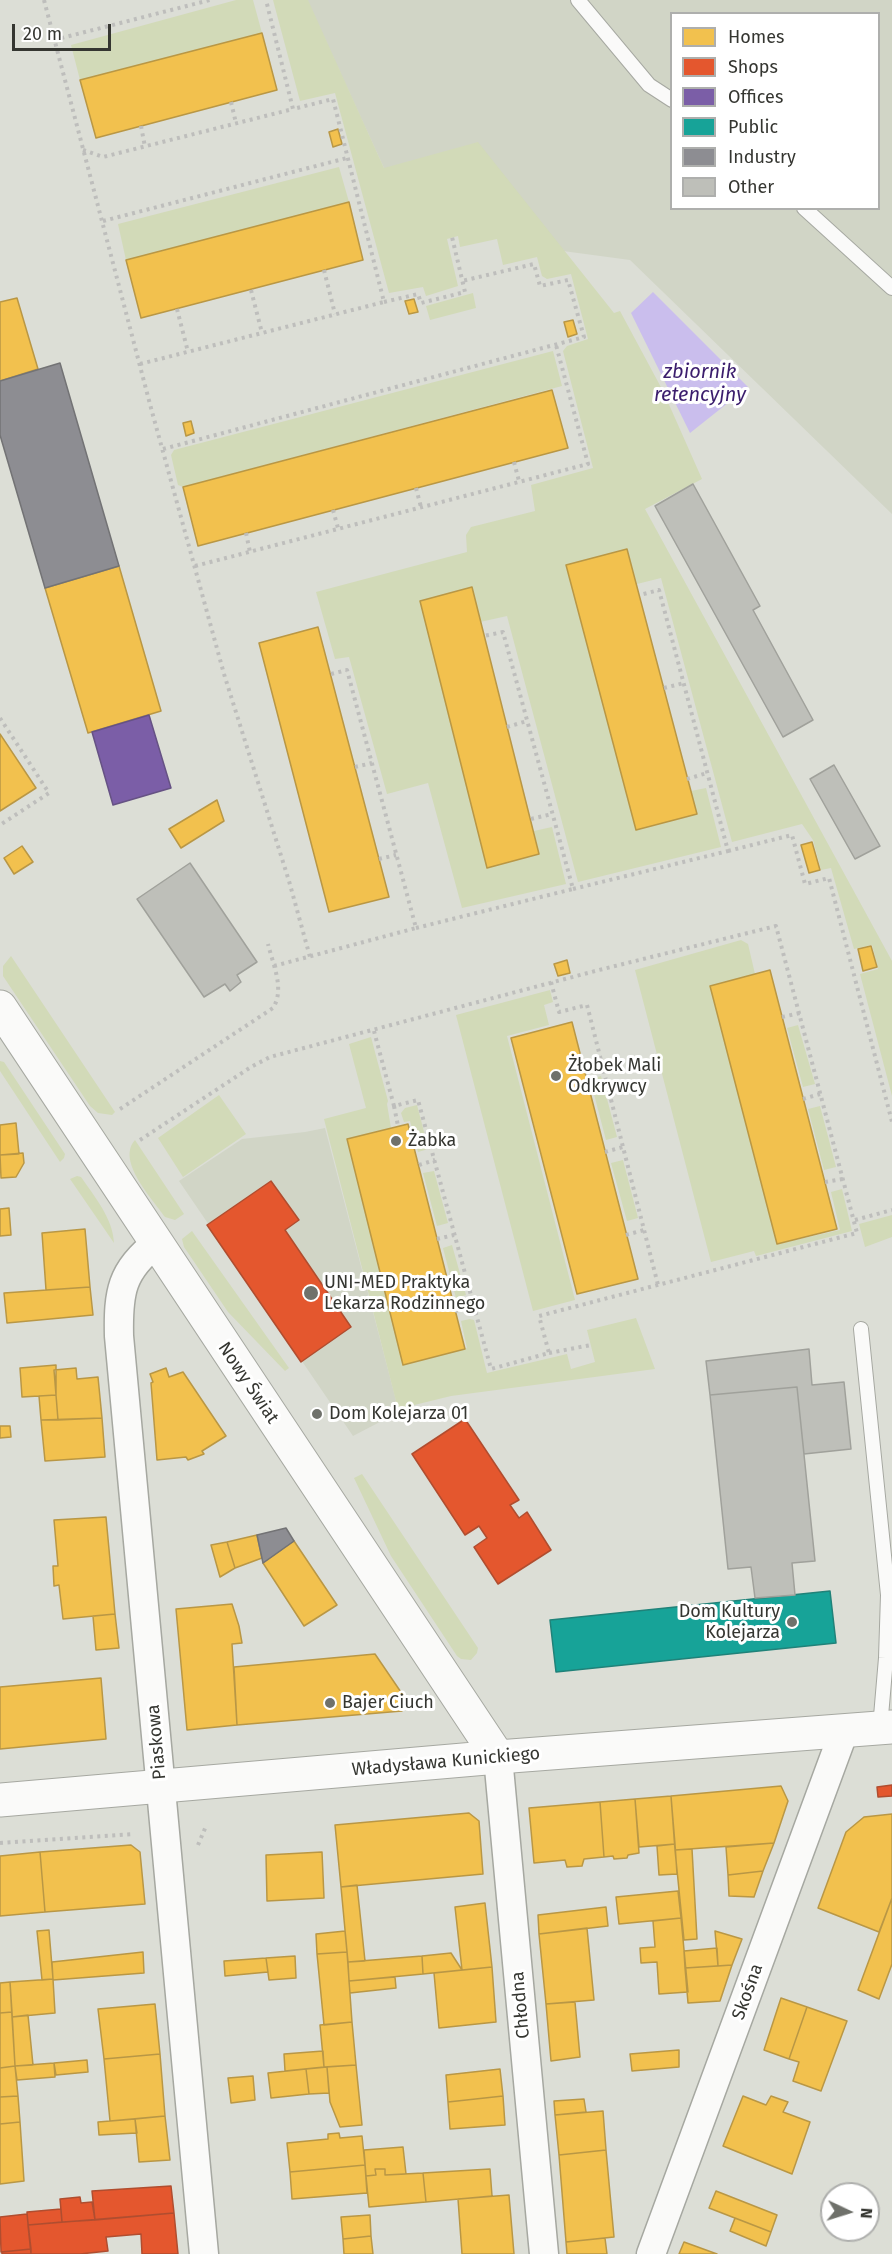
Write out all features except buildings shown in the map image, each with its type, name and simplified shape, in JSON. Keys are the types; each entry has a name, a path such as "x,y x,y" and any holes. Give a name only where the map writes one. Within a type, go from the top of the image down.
{"street":[{"name":"Nowy Świat","path":"0,1007 498,1757"},
{"name":"Piaskowa","path":"157,1243 140,1256 127,1274 118,1308 119,1336 204,2254"},
{"name":"Władysława Kunickiego","path":"0,1800 498,1757 886,1727"},
{"name":"Skośna","path":"651,2254 844,1731"},
{"name":"Chłodna","path":"498,1757 544,2254"}],"lane":[{"path":"578,0 649,85 670,99"},
{"path":"806,210 892,288"},
{"path":"861,1329 888,1595 886,1727"}],"path":[{"path":"44,0 224,674 289,881 310,957"},
{"path":"54,40 210,0"},
{"path":"266,0 293,109"},
{"path":"83,150 103,157 333,99 384,302"},
{"path":"231,102 236,123"},
{"path":"141,126 145,147"},
{"path":"103,221 347,158"},
{"path":"140,364 418,294 421,303 465,292 452,237"},
{"path":"163,449 584,337 568,280 540,286 534,264 462,281"},
{"path":"324,270 335,314"},
{"path":"251,290 262,333"},
{"path":"177,309 188,352"},
{"path":"195,566 588,464 556,345"},
{"path":"514,462 519,481"},
{"path":"416,488 421,507"},
{"path":"333,510 338,528"},
{"path":"246,533 250,552"},
{"path":"640,595 659,590 728,851"},
{"path":"484,636 504,632 573,890"},
{"path":"331,674 347,670 416,928"},
{"path":"664,688 684,684"},
{"path":"0,718 49,793 0,825"},
{"path":"507,727 527,721"},
{"path":"355,767 372,763"},
{"path":"24,769 31,764"},
{"path":"687,779 707,774"},
{"path":"531,819 552,814"},
{"path":"274,966 416,928 792,835 805,884 830,878 892,1122"},
{"path":"380,859 396,855"},
{"path":"140,1140 270,1057 551,982 776,926 857,1233 539,1316 549,1353"},
{"path":"120,1109 273,1008 279,994 268,944"},
{"path":"551,982 559,1012 587,1005 658,1285"},
{"path":"782,1017 800,1013"},
{"path":"374,1031 398,1126"},
{"path":"584,1070 602,1064"},
{"path":"803,1099 820,1094"},
{"path":"394,1106 418,1100 491,1369 549,1353 591,1345"},
{"path":"605,1152 623,1147"},
{"path":"419,1165 435,1160"},
{"path":"825,1182 843,1179"},
{"path":"855,1220 892,1210"},
{"path":"626,1235 644,1230"},
{"path":"437,1239 454,1234"},
{"path":"455,1311 473,1307"},
{"path":"0,1844 142,1833"}],"shaded area":[{"path":"307,0 892,0 892,514 630,260 563,251 384,168"},
{"name":"UNI-MED Praktyka Lekarza Rodzinnego","path":"325,1128 399,1412 353,1436 179,1181 242,1139"}],"green space":[{"path":"236,0 253,0 262,33 80,80 71,45"},
{"path":"273,0 308,0 384,168 478,142 614,313 620,311 663,391 702,479 645,509 892,961 892,1096 860,974 878,969 872,945 854,949 831,868 821,870 813,840 802,824 732,842 661,578 637,584 627,549 566,565 636,830 697,814 691,791 706,788 721,847 578,882 507,616 480,622 472,587 420,601 487,867 539,854 534,831 552,827 566,884 462,908 428,783 387,794 349,657 335,659 316,592 467,552 466,535 471,527 535,511 531,485 593,468 563,351 567,346 588,339 571,274 547,279 542,276 537,257 503,265 497,239 460,247 458,236 447,239 458,286 426,296 423,287 389,293 335,93 300,101"},
{"path":"339,167 349,202 126,260 118,224"},
{"path":"473,293 476,308 430,320 426,306"},
{"path":"553,351 562,386 183,487 178,485 171,455 174,450"},
{"path":"741,940 748,944 755,974 777,1244 840,1230 831,1192 842,1189 852,1231 756,1256 754,1251 711,1262 635,970"},
{"path":"11,956 115,1112 112,1115 98,1113 90,1106 3,976 3,966"},
{"path":"550,990 553,1002 544,1005 549,1025 507,1036 575,1300 533,1311 456,1015"},
{"path":"798,1025 815,1084 803,1087 787,1028"},
{"path":"371,1037 388,1101 391,1128 347,1139 403,1364 467,1348 461,1321 470,1319 474,1320 487,1373 567,1354 571,1369 595,1362 587,1330 636,1318 655,1369 451,1396 398,1409 324,1119 366,1108 349,1044"},
{"path":"0,1061 4,1062 65,1154 60,1162 0,1071"},
{"path":"601,1076 617,1137 606,1140 590,1079"},
{"path":"219,1095 246,1134 183,1177 158,1138"},
{"path":"417,1105 428,1147 418,1152 410,1121 404,1122 401,1113 405,1108"},
{"path":"820,1106 836,1167 824,1170 808,1109"},
{"path":"135,1140 184,1214 175,1220 165,1217 133,1169 130,1149"},
{"path":"623,1160 638,1218 627,1221 611,1163"},
{"path":"434,1171 448,1223 437,1226 423,1173"},
{"path":"81,1177 102,1208 110,1225 114,1243 70,1179"},
{"path":"892,1215 892,1237 865,1247 859,1224"},
{"path":"192,1231 289,1368 285,1371 228,1312 184,1247 182,1239"},
{"path":"452,1245 466,1295 456,1298 443,1248"},
{"path":"362,1474 478,1648 471,1660 457,1656 391,1556 354,1478"}],"water":[{"name":"zbiornik retencyjny","path":"653,292 748,387 690,433 631,313"}],"place":[{"name":"Żłobek Mali Odkrywcy","path":"556,1076"},
{"name":"Żabka","path":"396,1141"},
{"name":"UNI-MED Praktyka Lekarza Rodzinnego","path":"311,1293"},
{"name":"Dom Kolejarza 01","path":"317,1414"},
{"name":"Dom Kultury Kolejarza","path":"792,1622"},
{"name":"Bajer Ciuch","path":"330,1703"}]}
